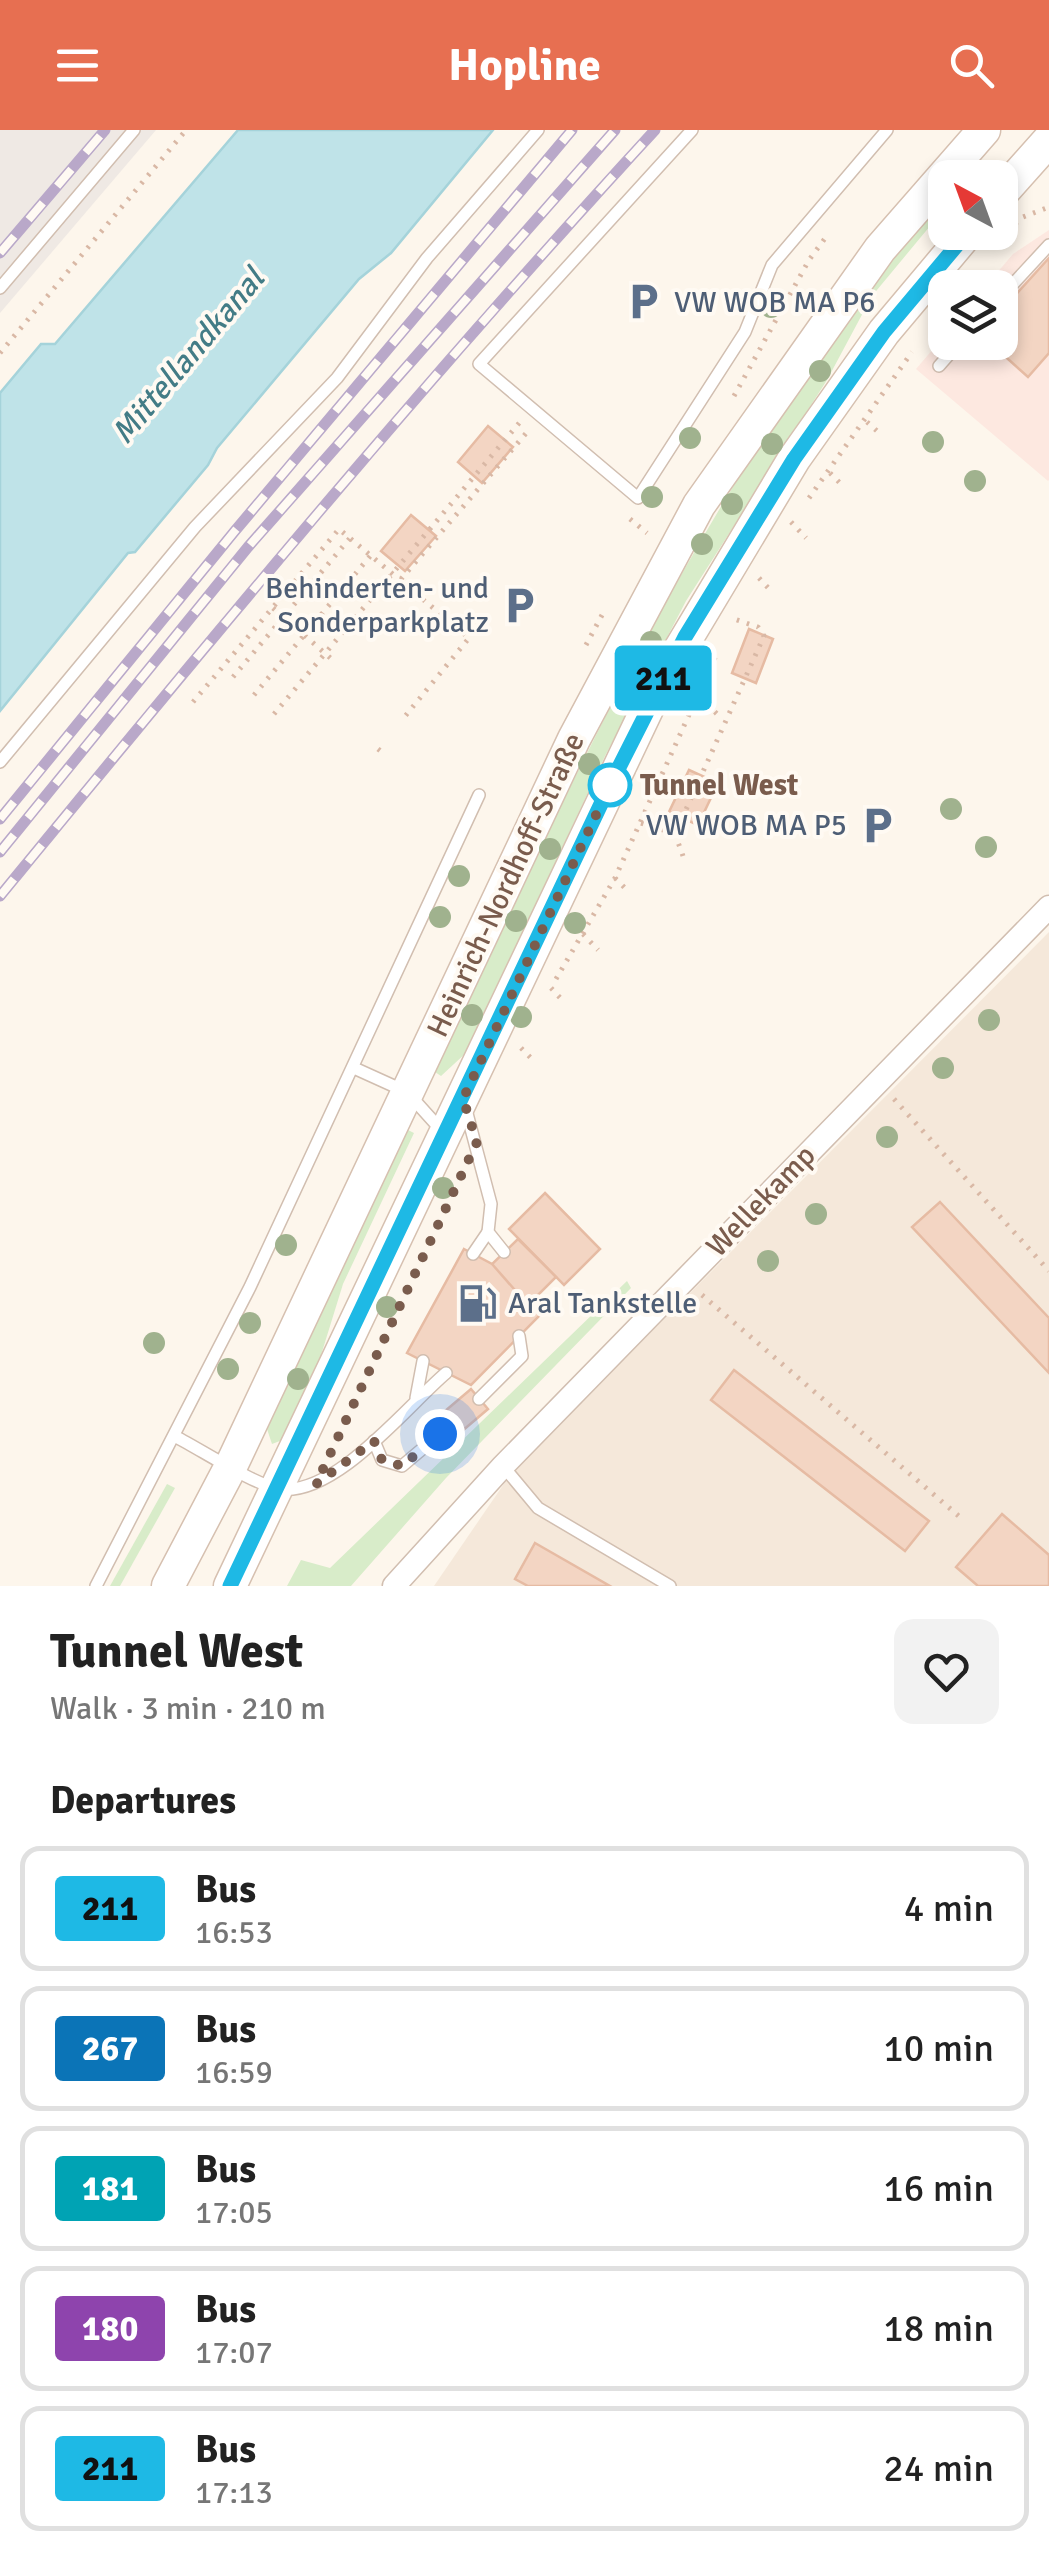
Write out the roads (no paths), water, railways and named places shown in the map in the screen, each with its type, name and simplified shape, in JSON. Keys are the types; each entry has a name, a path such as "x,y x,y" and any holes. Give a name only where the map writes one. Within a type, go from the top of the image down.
{"main road":[{"name":"Heinrich-Nordhoff-Straße","path":"168,1586 231,1466 574,739 699,505 880,249 984,130"},
{"path":"1018,175 1049,140"},
{"name":"Heinrich-Nordhoff-Straße","path":"230,1586 610,785 698,612 794,459 884,332 953,250"}],"street":[{"name":"Wellekamp","path":"394,1586 503,1466 1049,907"}],"lane":[{"path":"0,288 134,130"},
{"path":"0,762 196,527 337,378 427,258 538,130"},
{"path":"692,130 479,364 638,498 745,332 772,266 887,130"},
{"path":"1018,279 1049,246"},
{"path":"939,366 944,360"},
{"path":"96,1586 176,1437 480,795"},
{"path":"354,1068 408,1092 445,1136"},
{"path":"463,1099 491,1204 488,1232 473,1254"},
{"path":"488,1232 504,1252"},
{"path":"480,1399 522,1356 519,1336"},
{"path":"416,1398 423,1362"},
{"path":"176,1437 278,1489 316,1484 374,1441 446,1373"},
{"path":"374,1441 382,1460 402,1466 440,1434"},
{"path":"503,1466 538,1508 670,1586"}],"water":[{"name":"Mittellandkanal","path":"238,130 493,130 391,253 359,279 0,711 0,393 41,344 55,344"}],"railway":[{"path":"0,253 105,130"},
{"path":"0,819 234,532 572,130"},
{"path":"0,852 248,547 615,130"},
{"path":"0,896 322,508 655,130"}],"place":[{"name":"VW WOB MA P6","path":"644,302"},
{"name":"Behinderten- und Sonderparkplatz","path":"519,605"},
{"name":"Tunnel West","path":"610,785"},
{"name":"VW WOB MA P5","path":"877,825"},
{"name":"Aral Tankstelle","path":"478,1303"}]}
